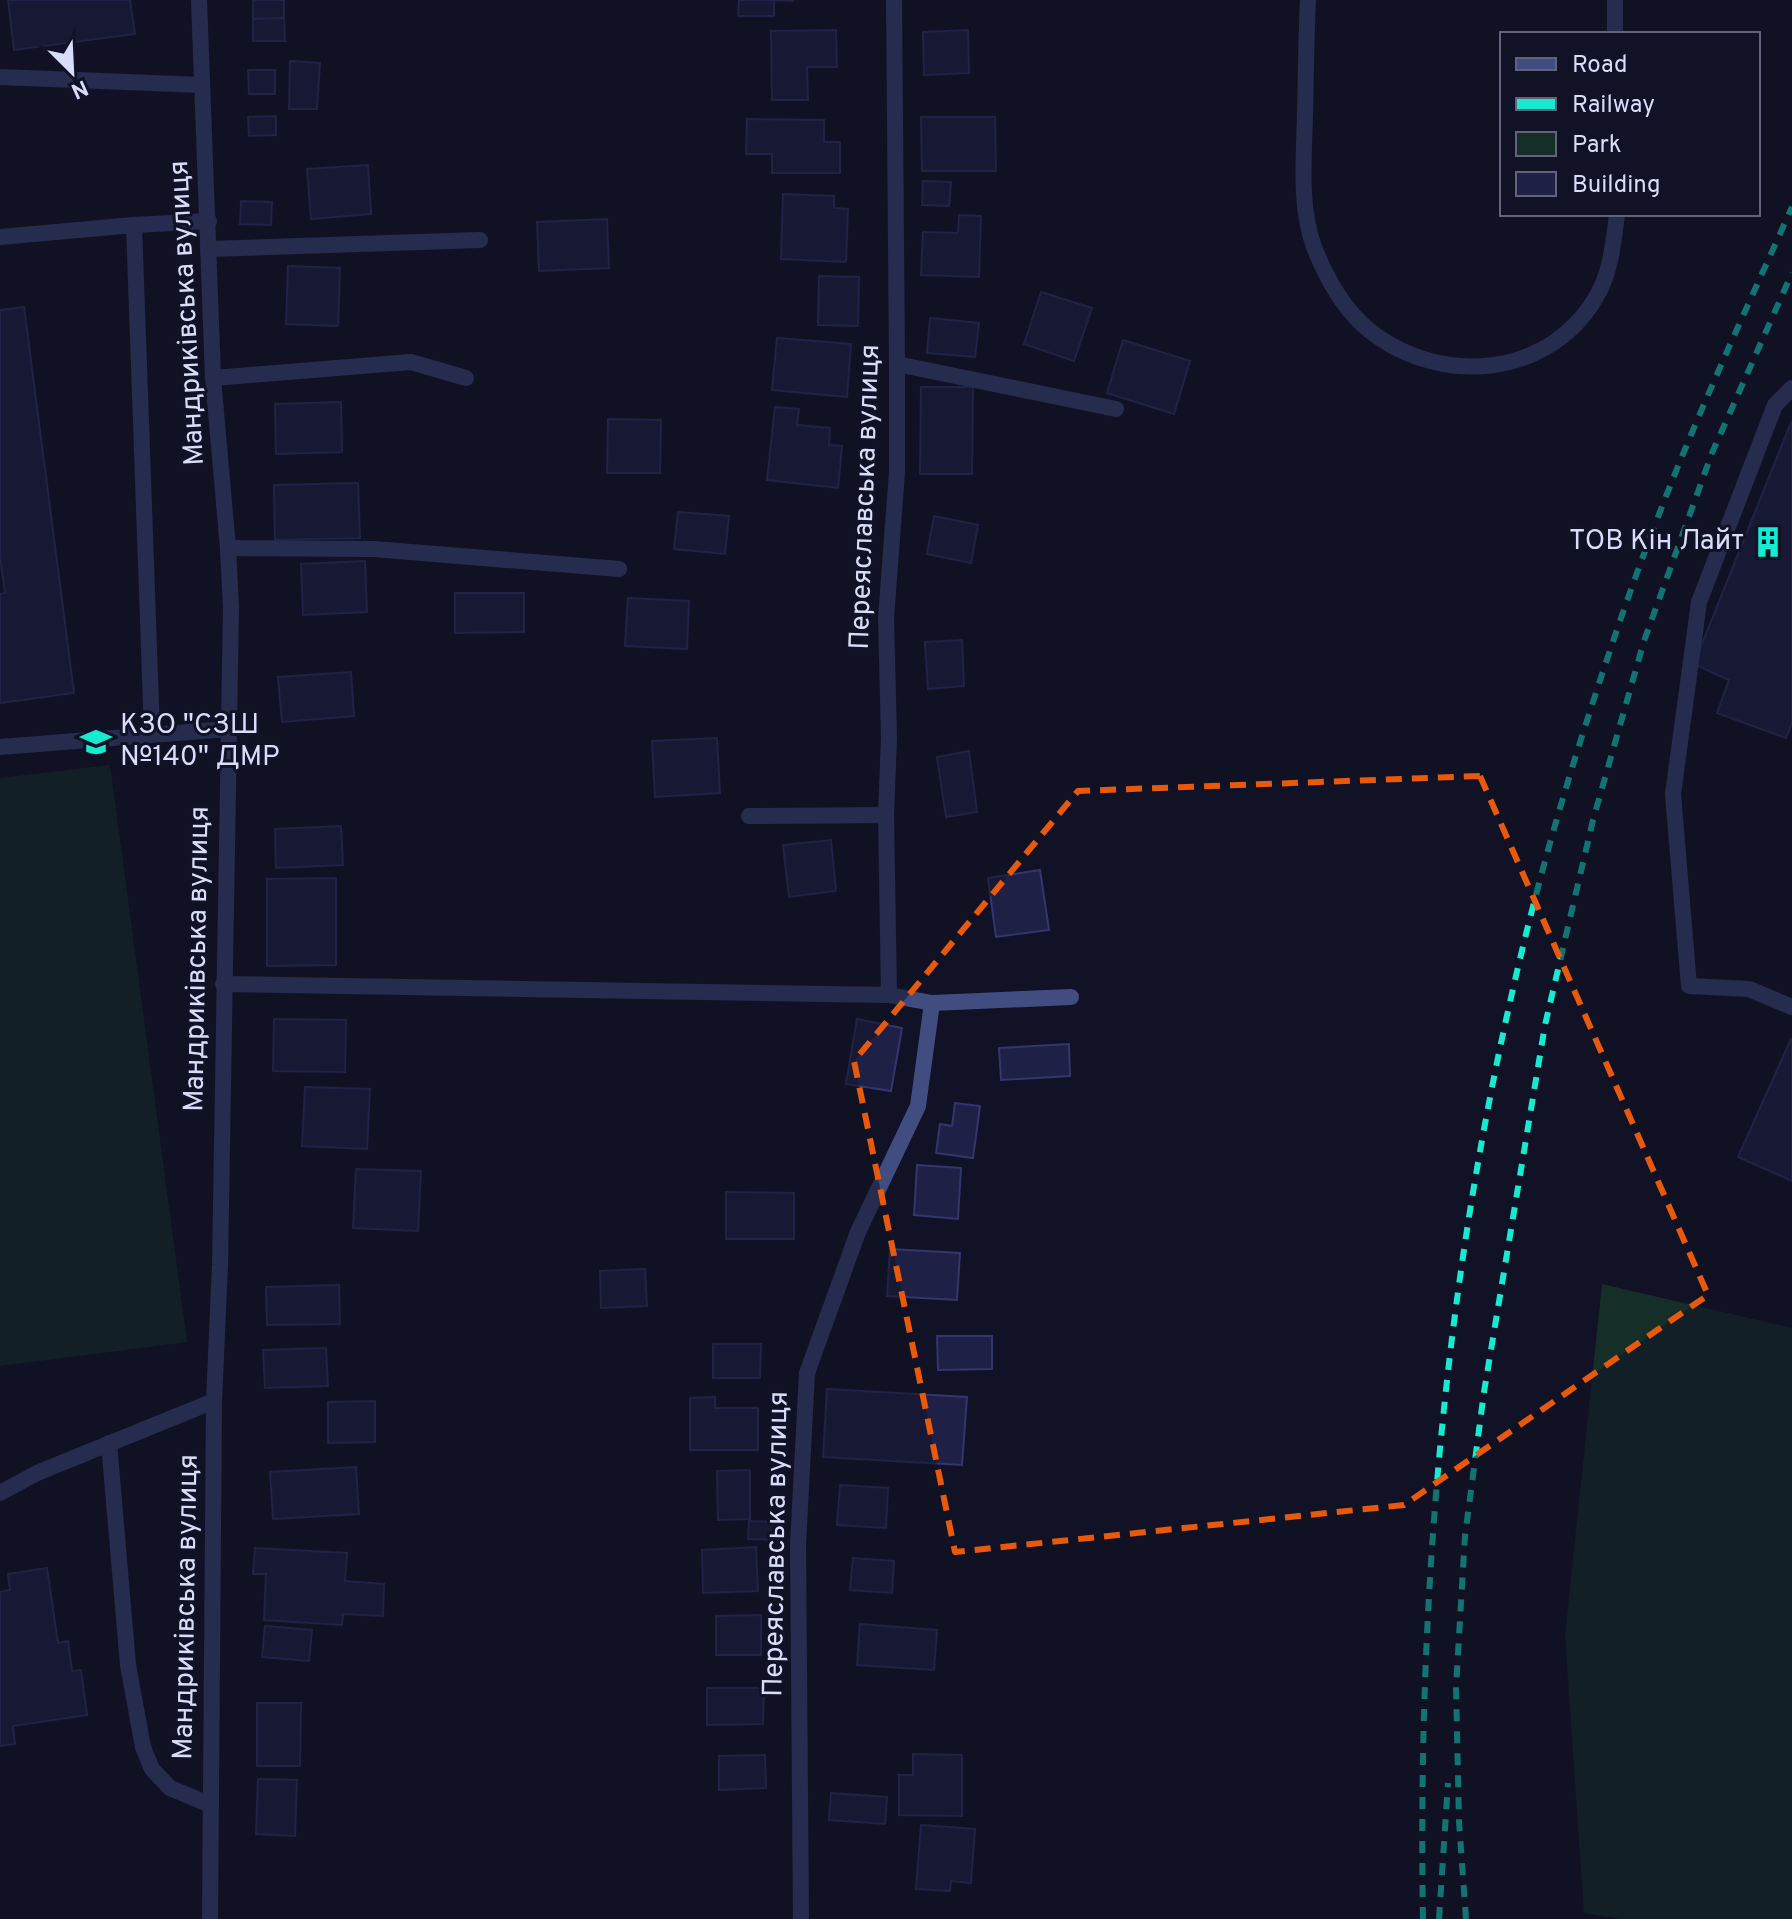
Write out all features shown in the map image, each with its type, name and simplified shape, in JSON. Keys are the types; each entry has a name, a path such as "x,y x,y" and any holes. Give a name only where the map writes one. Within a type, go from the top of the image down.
{"street":[{"name":"Мандриківська вулиця","path":"199,0 213,378 231,607 220,1265 214,1401 210,1919"},
{"name":"Переяславська вулиця","path":"889,995 886,618 897,472 894,0"},
{"path":"1308,0 1304,189 1313,244 1333,288 1362,323 1400,350 1444,367 1490,368 1534,354 1573,328 1600,290 1613,245 1617,216"},
{"path":"1615,0 1615,32"},
{"path":"0,77 202,85"},
{"path":"0,237 209,221"},
{"path":"134,225 152,733"},
{"path":"210,249 480,240"},
{"path":"213,378 411,362 466,378"},
{"path":"897,364 1116,409"},
{"path":"1792,388 1775,405 1699,602 1673,794 1689,986 1749,989 1792,1007"},
{"path":"228,548 374,549 619,569"},
{"path":"0,747 227,729"},
{"path":"749,816 886,815"},
{"path":"223,984 889,995 932,1003 1071,997"},
{"name":"Переяславська вулиця","path":"801,1919 798,1545 807,1373 858,1232 918,1106 932,1003"},
{"path":"0,1493 37,1473 214,1401"},
{"path":"109,1443 128,1665 143,1747 152,1769 170,1788 211,1805"}],"highlighted area":[{"path":"1480,776 1708,1295 1404,1505 955,1552 854,1061 1078,791"}],"green space":[{"path":"110,765 187,1342 0,1366 0,778"},
{"path":"1602,1284 1792,1328 1792,1919 1623,1919 1584,1913 1565,1635"}],"building":[{"path":"8,0 130,0 135,34 14,50"},
{"path":"253,0 284,0 284,18 253,19"},
{"path":"739,0 774,0 774,16 738,16"},
{"path":"284,18 285,41 253,41 253,19"},
{"path":"836,30 837,67 807,67 808,100 772,100 771,31"},
{"path":"968,30 969,73 924,75 923,32"},
{"path":"290,61 320,63 317,109 289,109"},
{"path":"248,70 275,70 275,94 249,94"},
{"path":"276,116 276,135 249,136 248,117"},
{"path":"921,117 995,117 996,171 922,171"},
{"path":"747,119 824,120 824,142 840,142 840,173 772,173 772,154 746,154"},
{"path":"368,165 371,214 311,219 307,169"},
{"path":"923,181 951,182 949,206 922,205"},
{"path":"783,194 834,196 834,208 848,209 846,262 781,259"},
{"path":"241,201 272,202 271,225 240,224"},
{"path":"959,215 981,216 979,277 921,275 923,232 958,233"},
{"path":"607,219 609,268 539,271 537,222"},
{"path":"288,266 340,268 338,326 286,324"},
{"path":"819,276 859,277 858,326 818,325"},
{"path":"1041,292 1092,308 1074,361 1024,344"},
{"path":"24,307 74,693 0,703 0,594 5,593 0,556 0,310"},
{"path":"930,318 979,323 975,357 927,353"},
{"path":"777,338 851,344 847,397 772,390"},
{"path":"1123,340 1190,361 1174,414 1107,393"},
{"path":"921,387 973,387 972,474 920,474"},
{"path":"341,402 342,452 276,454 275,404"},
{"path":"775,407 799,409 797,425 830,428 829,445 842,446 838,488 767,480"},
{"path":"608,419 661,420 660,473 607,473"},
{"name":"ТОВ Кін Лайт","path":"1792,420 1792,723 1786,738 1717,713 1729,680 1694,664"},
{"path":"358,483 360,538 275,540 274,485"},
{"path":"678,512 729,516 725,554 674,549"},
{"path":"934,516 978,525 971,563 927,554"},
{"path":"365,561 367,612 303,615 301,564"},
{"path":"455,593 524,593 524,632 455,633"},
{"path":"628,598 689,601 687,649 625,646"},
{"path":"962,640 964,686 928,689 925,642"},
{"path":"351,672 354,716 282,722 278,677"},
{"path":"717,738 720,793 655,797 652,741"},
{"path":"969,751 977,812 946,817 937,757"},
{"path":"341,826 343,865 276,868 275,829"},
{"path":"831,840 836,891 789,897 783,845"},
{"path":"1040,870 1049,930 996,937 988,878"},
{"path":"336,878 336,965 267,966 267,879"},
{"path":"274,1019 346,1020 345,1072 273,1071"},
{"path":"857,1019 902,1028 891,1091 846,1084"},
{"path":"1792,1040 1792,1181 1738,1157"},
{"path":"1069,1044 1070,1076 1001,1080 999,1048"},
{"path":"305,1087 370,1089 367,1149 302,1146"},
{"path":"955,1103 980,1106 973,1158 936,1153 940,1124 952,1126"},
{"path":"917,1165 961,1168 958,1219 914,1215"},
{"path":"356,1169 421,1171 418,1231 353,1228"},
{"path":"726,1192 794,1193 794,1239 726,1239"},
{"path":"890,1249 960,1253 957,1300 887,1296"},
{"path":"645,1269 647,1306 601,1308 600,1271"},
{"path":"339,1285 340,1324 267,1325 266,1287"},
{"path":"937,1336 992,1336 992,1369 938,1370"},
{"path":"713,1344 761,1344 760,1378 713,1378"},
{"path":"326,1348 328,1386 265,1388 263,1350"},
{"path":"827,1389 967,1397 962,1465 823,1457"},
{"path":"715,1397 715,1408 758,1408 758,1450 690,1450 690,1398"},
{"path":"375,1401 375,1442 328,1443 328,1402"},
{"path":"356,1467 359,1514 273,1519 270,1472"},
{"path":"750,1470 750,1519 718,1520 717,1471"},
{"path":"840,1485 888,1488 886,1528 837,1525"},
{"path":"749,1521 776,1522 774,1540 748,1539"},
{"path":"756,1547 758,1591 703,1593 702,1550"},
{"path":"255,1548 347,1553 345,1581 384,1584 383,1616 343,1614 342,1625 264,1620 266,1574 253,1574"},
{"path":"853,1558 894,1561 892,1593 850,1590"},
{"path":"47,1568 58,1643 68,1641 72,1671 81,1670 87,1715 13,1726 15,1744 0,1746 0,1592 10,1590 8,1574"},
{"path":"761,1615 761,1655 716,1655 716,1616"},
{"path":"860,1624 937,1630 934,1670 857,1665"},
{"path":"265,1626 312,1630 309,1661 262,1657"},
{"path":"707,1688 764,1688 763,1724 707,1725"},
{"path":"257,1703 301,1703 300,1766 257,1766"},
{"path":"913,1754 962,1755 962,1816 899,1815 899,1775 913,1775"},
{"path":"765,1755 766,1788 719,1790 719,1756"},
{"path":"258,1779 297,1780 295,1836 256,1834"},
{"path":"831,1793 887,1797 885,1824 829,1820"},
{"path":"921,1825 975,1829 971,1883 951,1881 950,1891 916,1889"}],"railway":[{"path":"1423,1919 1423,1771 1428,1624 1438,1476 1453,1329 1475,1183 1502,1038 1536,894 1577,752 1626,604 1689,439 1792,207"},
{"path":"1466,1919 1459,1821 1456,1687 1465,1536 1484,1392 1545,1025 1593,820 1644,641 1712,453 1792,273"},
{"path":"1439,1919 1448,1783"}],"place":[{"name":"ТОВ Кін Лайт","path":"1768,542"},
{"name":"КЗО \"СЗШ №140\" ДМР","path":"96,742"}]}
